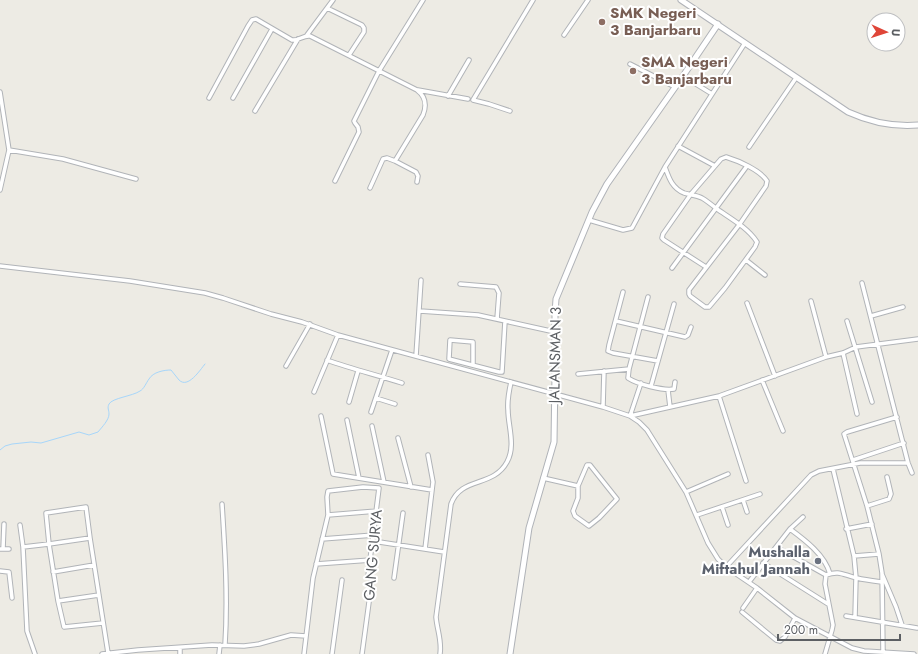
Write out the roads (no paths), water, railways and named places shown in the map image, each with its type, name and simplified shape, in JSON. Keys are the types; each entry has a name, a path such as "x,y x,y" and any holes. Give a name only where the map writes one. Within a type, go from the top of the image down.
{"street":[{"path":"209,98 252,20 259,20 292,40 298,39 307,35 333,0"},
{"path":"335,181 359,132 354,121 379,71 423,0"},
{"path":"510,111 474,100 533,0"},
{"path":"564,35 588,0"},
{"path":"681,0 848,112 860,118 872,121 909,126 918,125"},
{"path":"327,8 362,25 364,28 364,32 349,55"},
{"name":"JALANSMAN 3","path":"510,654 529,528 554,442 554,313 556,300 596,204 607,184 718,24"},
{"path":"233,98 272,29"},
{"path":"307,35 417,90 468,99"},
{"path":"255,111 298,39"},
{"path":"589,220 623,230 632,228 665,166 745,43"},
{"path":"448,96 469,60"},
{"path":"630,64 675,87"},
{"path":"683,76 712,94"},
{"path":"749,147 796,78"},
{"path":"395,161 423,115 425,109 424,99 417,90"},
{"path":"0,92 9,150 0,190"},
{"path":"678,146 715,166"},
{"path":"9,150 63,159 136,179"},
{"path":"665,166 673,186 679,190 691,194 702,198 740,225 757,242 746,260 725,288 709,307 705,307 690,296 688,292 740,225 767,184 766,179 747,166 726,157 721,159 691,194 662,236 664,240 706,267"},
{"path":"370,188 383,159 387,158 416,172 418,176 417,182"},
{"path":"672,268 747,166"},
{"path":"746,260 765,275"},
{"path":"0,266 107,278 205,293 271,314 310,324 338,335 604,407 630,416 647,430 686,492 708,543 718,559 726,567 757,588 795,618 852,648 860,651 914,654"},
{"path":"416,356 421,280"},
{"path":"862,283 904,443 908,464 912,473"},
{"path":"460,284 496,287 499,293 497,319"},
{"path":"623,292 608,351 658,362"},
{"path":"648,297 628,369 628,378 668,390 674,389 675,382"},
{"path":"811,301 826,357"},
{"path":"651,386 674,304"},
{"path":"747,304 775,376"},
{"path":"870,316 903,307"},
{"path":"420,311 478,315 555,332"},
{"path":"473,365 473,342 450,340 449,359 499,372 502,372 505,321"},
{"path":"616,321 687,337 691,326"},
{"path":"848,321 872,402"},
{"path":"286,366 310,324"},
{"path":"314,392 338,335"},
{"path":"630,416 718,396 826,357 843,353 856,347 918,339"},
{"path":"371,412 392,350"},
{"path":"843,353 857,414"},
{"path":"327,360 358,371 383,376 402,383"},
{"path":"578,374 628,369"},
{"path":"349,402 358,371"},
{"path":"604,371 604,407"},
{"path":"762,380 784,431"},
{"path":"440,654 441,638 436,624 436,616 452,500 468,485 494,477 500,473 508,461 511,442 508,395 511,382"},
{"path":"630,416 641,383"},
{"path":"668,390 670,407"},
{"path":"718,396 746,481"},
{"path":"376,398 395,404"},
{"path":"321,416 333,474 432,490"},
{"path":"883,652 882,573 879,554 867,506 844,434 897,417"},
{"path":"347,420 359,478"},
{"path":"372,426 382,482 380,488"},
{"path":"398,438 410,486"},
{"path":"726,567 811,475 819,471 832,469 854,462 904,443"},
{"path":"425,549 433,482 428,455"},
{"path":"854,462 908,464"},
{"path":"588,465 617,497 599,518 588,526 574,514 573,511 578,498 578,486 588,465"},
{"path":"832,469 854,556 856,578 855,617"},
{"path":"686,492 728,474"},
{"path":"867,506 889,499 891,494 887,477"},
{"path":"543,478 578,486"},
{"name":"GANG SURYA","path":"328,514 327,492 330,490 363,487 380,488 368,576 372,580 362,654"},
{"path":"697,516 760,494"},
{"path":"743,500 747,512"},
{"path":"222,504 226,589 225,645"},
{"path":"103,623 64,627 53,572 46,513 86,507 108,653"},
{"path":"722,507 728,524"},
{"path":"304,654 316,564 328,514 377,511"},
{"path":"394,578 403,513"},
{"path":"748,582 790,529 803,516"},
{"path":"4,524 2,549 9,549"},
{"path":"846,529 872,524"},
{"path":"20,525 23,547 27,631 35,654"},
{"path":"790,529 813,548 825,562 828,574 825,579 828,604 832,620 831,636 825,654"},
{"path":"322,539 374,535"},
{"path":"23,547 90,538"},
{"path":"373,541 444,552"},
{"path":"776,547 828,574 841,573 856,578 882,582"},
{"path":"854,556 879,554"},
{"path":"316,564 371,560"},
{"path":"763,564 828,604"},
{"path":"53,572 94,565"},
{"path":"0,572 9,572 12,598"},
{"path":"882,573 902,626"},
{"path":"332,654 342,580"},
{"path":"757,588 742,610 776,640 780,641 785,637 795,618"},
{"path":"58,601 99,595"},
{"path":"846,616 917,628"},
{"path":"102,654 138,650 220,645 248,646 290,635 306,636"},
{"path":"220,645 220,654"},
{"path":"180,648 180,654"},
{"path":"850,654 852,648"}],"waterway":[{"path":"0,450 5,446 12,444 31,442 41,443 79,432 89,435 98,432 108,419 109,404 140,391 149,379 156,373 171,370 179,380 186,382 194,378 205,364"}],"place":[{"name":"SMK Negeri 3 Banjarbaru","path":"602,22"},
{"name":"SMA Negeri 3 Banjarbaru","path":"633,71"},
{"name":"Mushalla Miftahul Jannah","path":"818,561"}]}
